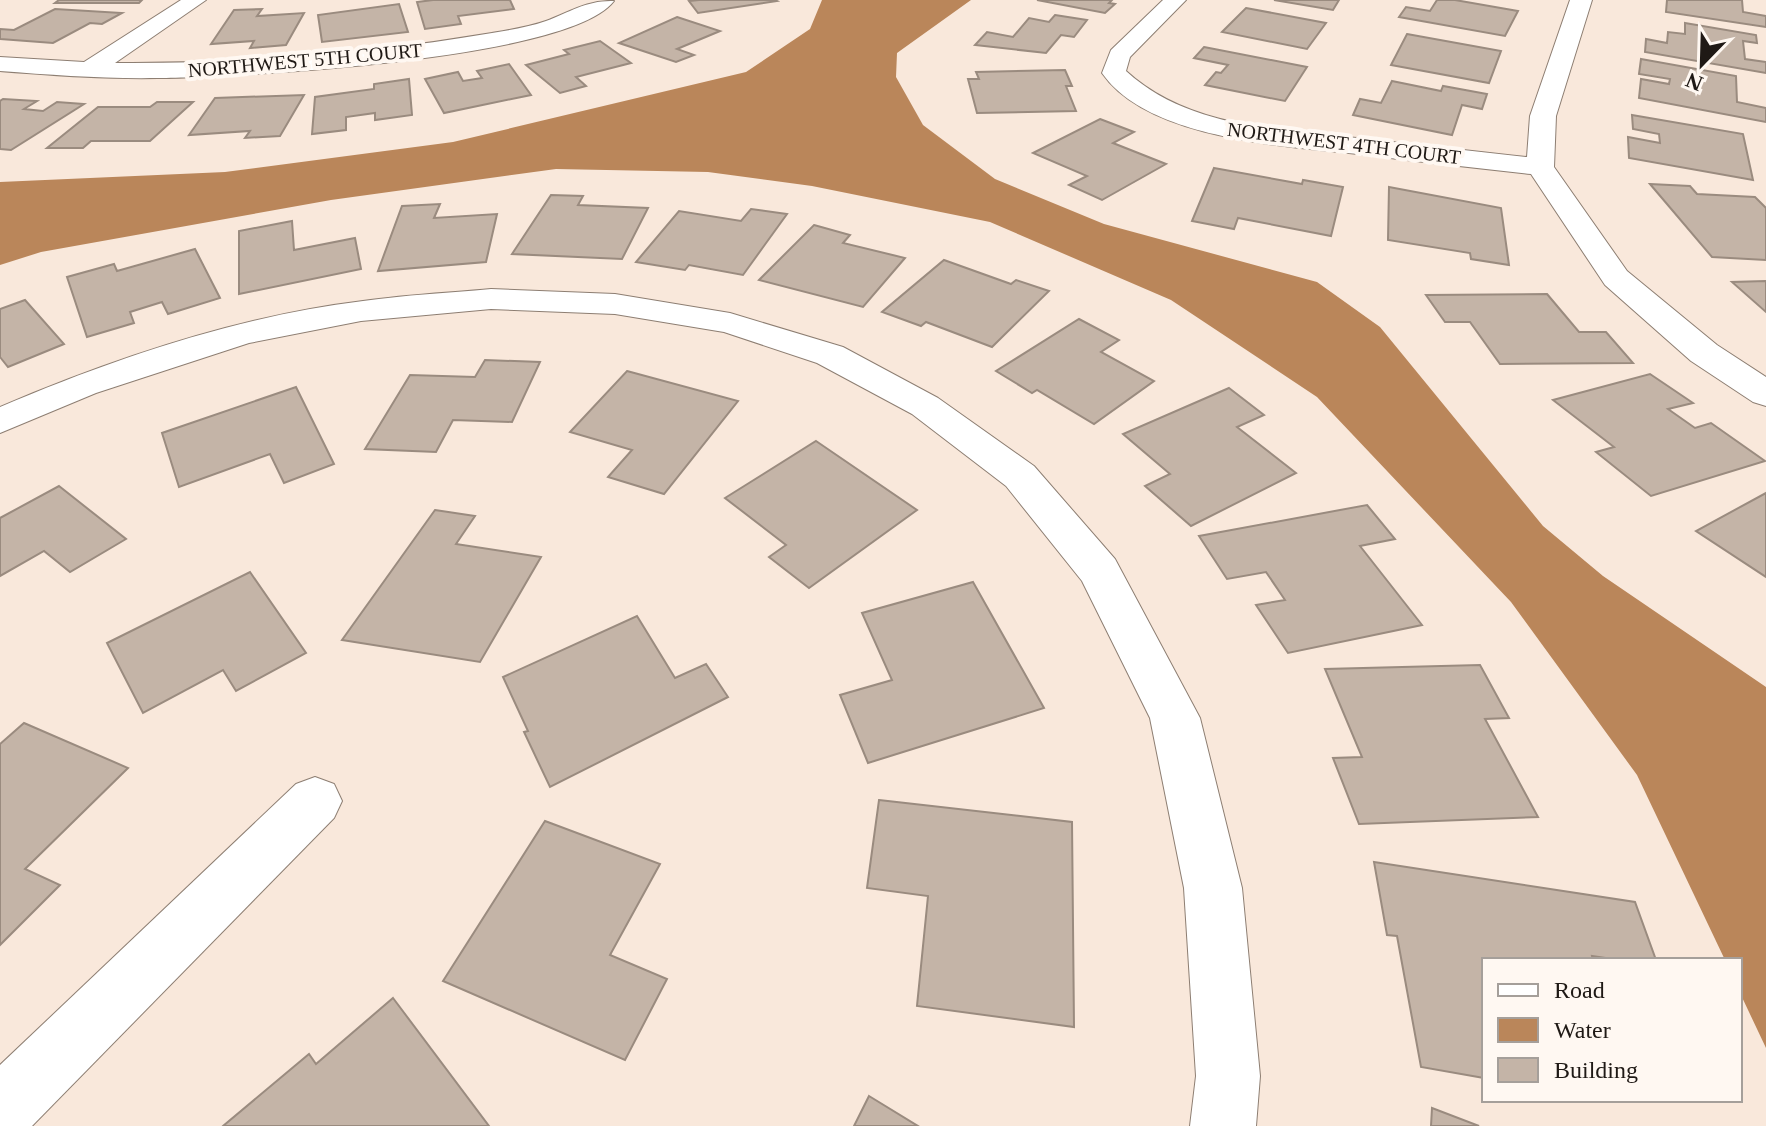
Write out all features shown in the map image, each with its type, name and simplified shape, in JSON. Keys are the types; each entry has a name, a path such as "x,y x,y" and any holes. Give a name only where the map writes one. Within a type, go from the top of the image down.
{"street":[{"path":"90,69 195,0"},
{"name":"NORTHWEST 4TH COURT","path":"1175,0 1119,55 1114,73 1130,88 1157,105 1197,122 1252,134 1540,167"},
{"path":"1581,0 1543,116 1540,167 1616,278 1704,353 1766,394"},
{"name":"NORTHWEST 5TH COURT","path":"0,64 174,72 276,66 390,54 532,31 564,22 603,1"},
{"path":"0,421 83,385 242,334 361,311 491,299 615,304 730,323 830,355 925,406 1020,476 1099,571 1175,718 1210,872 1228,1076 1223,1126"},
{"path":"0,1111 315,801"}],"water":[{"path":"822,0 971,0 897,53 896,77 923,125 995,179 1104,224 1317,282 1380,327 1543,526 1603,576 1766,687 1766,1048 1742,997 1742,958 1724,958 1637,775 1511,602 1317,397 1171,300 990,222 812,186 708,172 556,169 331,200 41,252 0,265 0,182 225,172 453,142 746,72 810,29"}],"building":[{"path":"59,0 142,0 139,3 55,3"},
{"path":"510,0 514,9 458,16 461,24 425,29 417,2"},
{"path":"1037,0 1112,0 1109,3 1115,4 1105,13"},
{"path":"1274,0 1339,0 1333,10"},
{"path":"1437,0 1455,0 1518,11 1505,36 1399,17 1406,7 1430,11"},
{"path":"1667,0 1742,0 1743,12 1766,16 1766,27 1666,12"},
{"path":"689,1 777,1 698,13"},
{"path":"399,4 408,32 322,42 318,15"},
{"path":"1246,8 1326,23 1307,49 1222,32"},
{"path":"55,9 122,13 102,24 90,23 53,43 0,39 0,29 14,30"},
{"path":"262,9 257,16 304,13 286,45 250,48 254,41 211,44 234,10"},
{"path":"1055,15 1087,20 1074,37 1061,35 1046,53 975,45 987,32 1013,37 1029,18 1049,22"},
{"path":"677,17 720,31 677,49 694,55 676,62 619,43"},
{"path":"1685,23 1756,35 1757,43 1743,41 1745,59 1766,62 1766,73 1645,52 1646,39 1667,43 1668,32 1685,34"},
{"path":"1407,34 1501,51 1489,83 1391,65"},
{"path":"600,41 631,63 576,77 586,86 560,93 526,65 569,54 564,50"},
{"path":"1204,47 1307,67 1285,101 1205,85 1216,72 1221,73 1228,65 1194,58"},
{"path":"1641,59 1736,76 1737,102 1766,108 1766,122 1639,98 1641,79 1669,84 1670,79 1639,74"},
{"path":"509,64 531,95 444,113 425,79 458,72 463,81 482,78 477,71"},
{"path":"1065,70 1072,86 1066,86 1076,111 977,113 968,79 979,79 976,72"},
{"path":"409,79 412,115 375,120 375,113 346,117 346,130 312,134 315,97 374,89 374,84"},
{"path":"1392,81 1441,91 1443,86 1487,94 1482,109 1462,105 1452,135 1353,115 1360,99 1381,103"},
{"path":"304,95 280,136 245,138 250,131 189,135 215,98"},
{"path":"0,101 37,101 24,109 43,111 57,102 84,104 11,150 0,149"},
{"path":"157,102 193,102 150,141 91,141 83,148 47,148 98,107 150,107"},
{"path":"1632,115 1743,134 1753,180 1629,158 1628,137 1660,143 1659,134 1633,129"},
{"path":"1100,119 1134,132 1113,143 1166,164 1102,200 1069,185 1087,176 1033,153"},
{"path":"1214,168 1302,184 1303,180 1343,187 1331,236 1238,218 1234,229 1192,221"},
{"path":"1650,184 1690,186 1697,194 1755,197 1766,208 1766,260 1712,257"},
{"path":"1389,187 1501,208 1509,265 1471,259 1470,253 1388,240"},
{"path":"551,195 583,196 578,205 648,208 622,259 512,254"},
{"path":"440,204 434,218 497,214 486,262 378,271 402,206"},
{"path":"751,209 787,214 743,275 689,265 685,270 636,262 679,211 741,221"},
{"path":"292,221 294,250 355,238 361,269 239,294 239,231"},
{"path":"814,225 850,235 843,243 905,258 863,307 759,280"},
{"path":"195,249 220,298 168,314 162,302 130,312 134,323 87,337 67,277 114,264 117,271"},
{"path":"944,260 1011,284 1016,280 1049,291 992,347 926,322 921,326 882,312"},
{"path":"1766,281 1766,312 1732,282"},
{"path":"1547,294 1579,332 1606,332 1633,363 1500,364 1470,322 1445,322 1426,295"},
{"path":"25,300 64,344 8,367 0,357 0,309"},
{"path":"1079,319 1119,340 1101,352 1154,381 1094,424 1037,390 1032,393 996,371"},
{"path":"485,360 540,362 512,422 453,420 436,452 365,449 410,375 475,377"},
{"path":"627,371 738,401 664,494 608,477 632,450 570,432"},
{"path":"1650,374 1693,403 1668,409 1695,428 1711,423 1765,461 1651,496 1596,452 1614,447 1553,400"},
{"path":"296,387 334,464 284,483 270,454 179,487 162,433"},
{"path":"1229,388 1264,415 1237,427 1296,473 1191,526 1145,486 1170,474 1123,434"},
{"path":"816,441 917,510 809,588 769,557 786,545 725,498"},
{"path":"59,486 126,539 70,572 44,551 0,576 0,518"},
{"path":"1766,493 1766,577 1696,531"},
{"path":"1367,505 1395,539 1360,546 1422,625 1288,653 1256,605 1285,600 1266,572 1227,579 1199,536"},
{"path":"435,510 475,516 456,544 541,557 480,662 342,640"},
{"path":"250,572 306,653 236,691 223,670 143,713 107,643"},
{"path":"973,582 1044,708 868,763 840,695 892,680 862,613"},
{"path":"637,616 675,678 706,664 728,697 550,787 503,677"},
{"path":"1480,665 1509,718 1485,719 1538,817 1359,824 1333,758 1362,757 1325,669"},
{"path":"24,723 128,768 25,869 60,885 0,945 0,744"},
{"path":"879,800 1072,822 1074,1027 917,1006 928,896 867,888"},
{"path":"545,821 660,864 610,955 667,979 625,1060 443,981"},
{"path":"1374,862 1635,902 1655,958 1482,958 1482,1078 1421,1067 1397,936 1387,935"},
{"path":"393,998 489,1126 223,1126 309,1054 316,1064"},
{"path":"869,1096 918,1126 854,1126"},
{"path":"1432,1108 1479,1126 1431,1126"}]}
